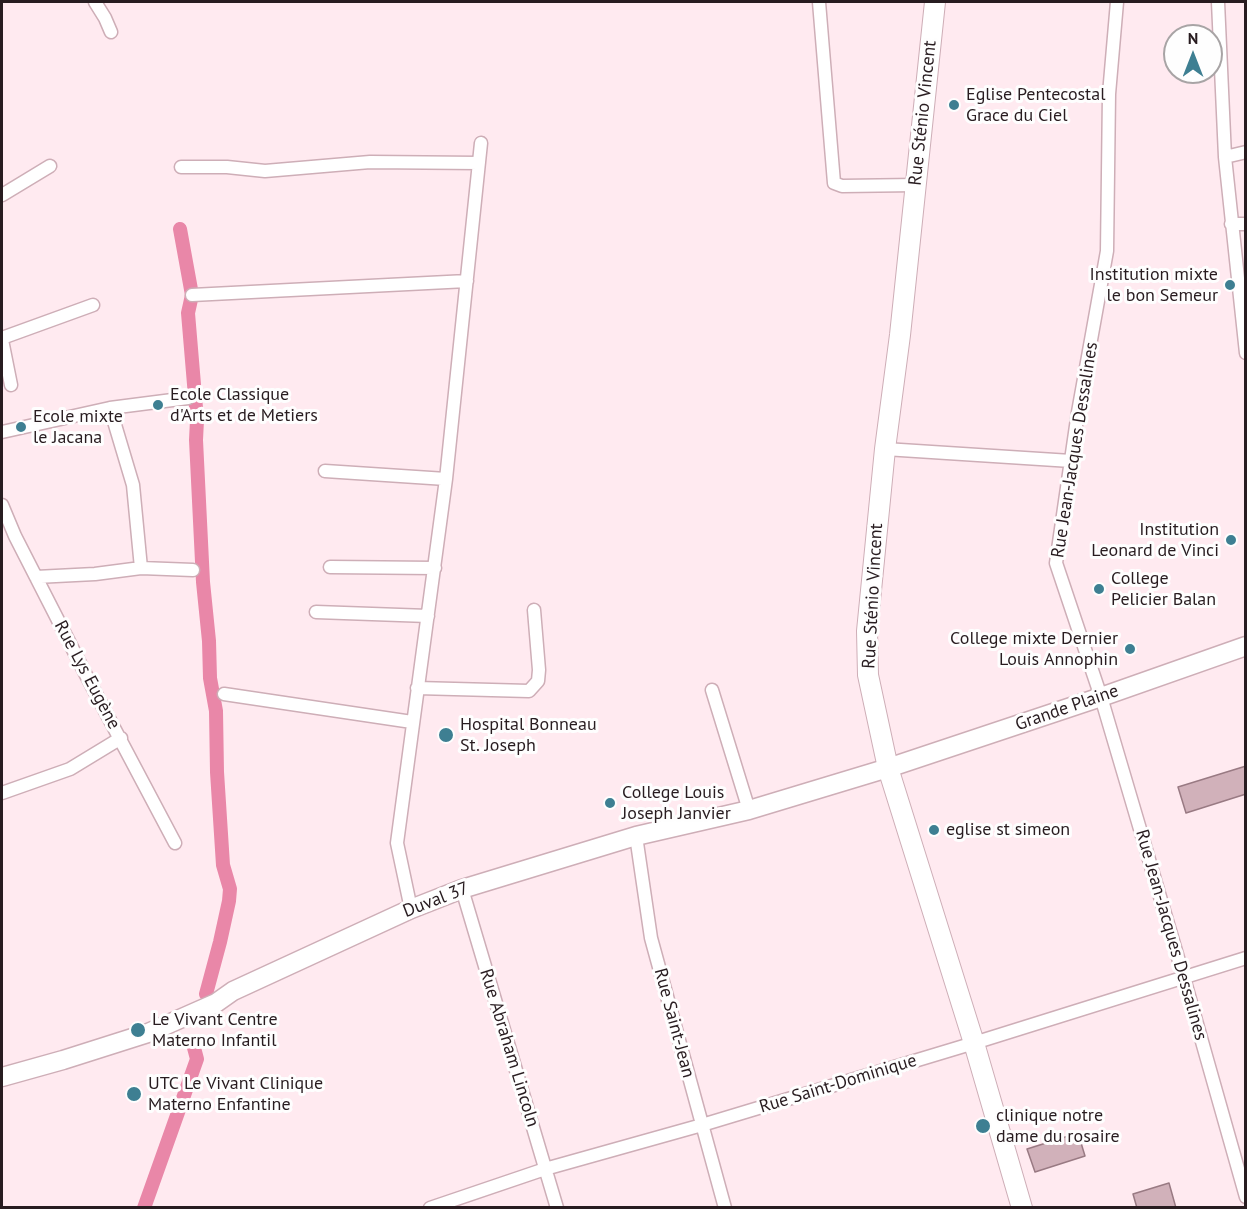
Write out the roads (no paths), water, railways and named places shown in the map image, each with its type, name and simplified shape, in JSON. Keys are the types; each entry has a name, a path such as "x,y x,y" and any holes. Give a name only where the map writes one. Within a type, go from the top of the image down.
{"main road":[{"name":"Rue Sténio Vincent","path":"935,2 900,335 885,448 867,631 868,675 888,768 974,1043 1022,1208"}],"street":[{"path":"95,2 111,32"},
{"path":"819,2 834,183 842,186 916,185"},
{"name":"Rue Jean-Jacques Dessalines","path":"1117,2 1109,94 1107,251 1056,563 1101,697 1244,1183 1245,1197"},
{"path":"1218,2 1225,157 1245,353"},
{"path":"411,909 397,843 446,479 481,143"},
{"path":"1225,157 1245,152"},
{"path":"181,167 227,167 265,171 370,162 479,163"},
{"path":"2,195 50,166"},
{"path":"1231,224 1245,224"},
{"path":"192,295 467,281"},
{"path":"11,385 2,339 93,305"},
{"path":"2,432 110,408 188,398"},
{"path":"110,408 133,485 141,568"},
{"path":"885,448 1071,461"},
{"path":"326,471 446,479"},
{"name":"Rue Lys Eugène","path":"2,505 36,577 175,843"},
{"path":"330,567 435,568"},
{"path":"36,577 95,574 141,568 193,570"},
{"path":"417,688 529,691 538,681 539,670 534,610"},
{"path":"316,612 428,616"},
{"name":"Grande Plaine","path":"888,768 1245,646"},
{"path":"712,690 749,810"},
{"path":"224,694 412,722"},
{"path":"2,793 70,769 121,738"},
{"name":"Duval 37","path":"2,1077 148,1033 216,1003 233,991 411,909 462,889 636,836 749,810 888,768"},
{"name":"Rue Saint-Jean","path":"636,836 651,938 725,1208"},
{"name":"Rue Abraham Lincoln","path":"462,889 557,1208"},
{"name":"Rue Saint-Dominique","path":"430,1208 545,1169 702,1125 1245,958"}],"waterway":[{"path":"180,229 192,295 188,313 197,420 203,582 210,678 216,711 223,865 230,889 220,942 206,994"},
{"path":"144,1208 197,1059 193,1044"}],"place":[{"name":"Eglise Pentecostal Grace du Ciel","path":"954,105"},
{"name":"Institution mixte le bon Semeur","path":"1230,285"},
{"name":"Ecole Classique d'Arts et de Metiers","path":"158,405"},
{"name":"Ecole mixte le Jacana","path":"21,427"},
{"name":"Institution Leonard de Vinci","path":"1231,540"},
{"name":"College Pelicier Balan","path":"1099,589"},
{"name":"College mixte Dernier Louis Annophin","path":"1130,649"},
{"name":"Hospital Bonneau St. Joseph","path":"446,735"},
{"name":"College Louis Joseph Janvier","path":"610,803"},
{"name":"eglise st simeon","path":"934,830"},
{"name":"Le Vivant Centre Materno Infantil","path":"138,1030"},
{"name":"UTC Le Vivant Clinique Materno Enfantine","path":"134,1094"},
{"name":"clinique notre dame du rosaire","path":"983,1126"}]}
